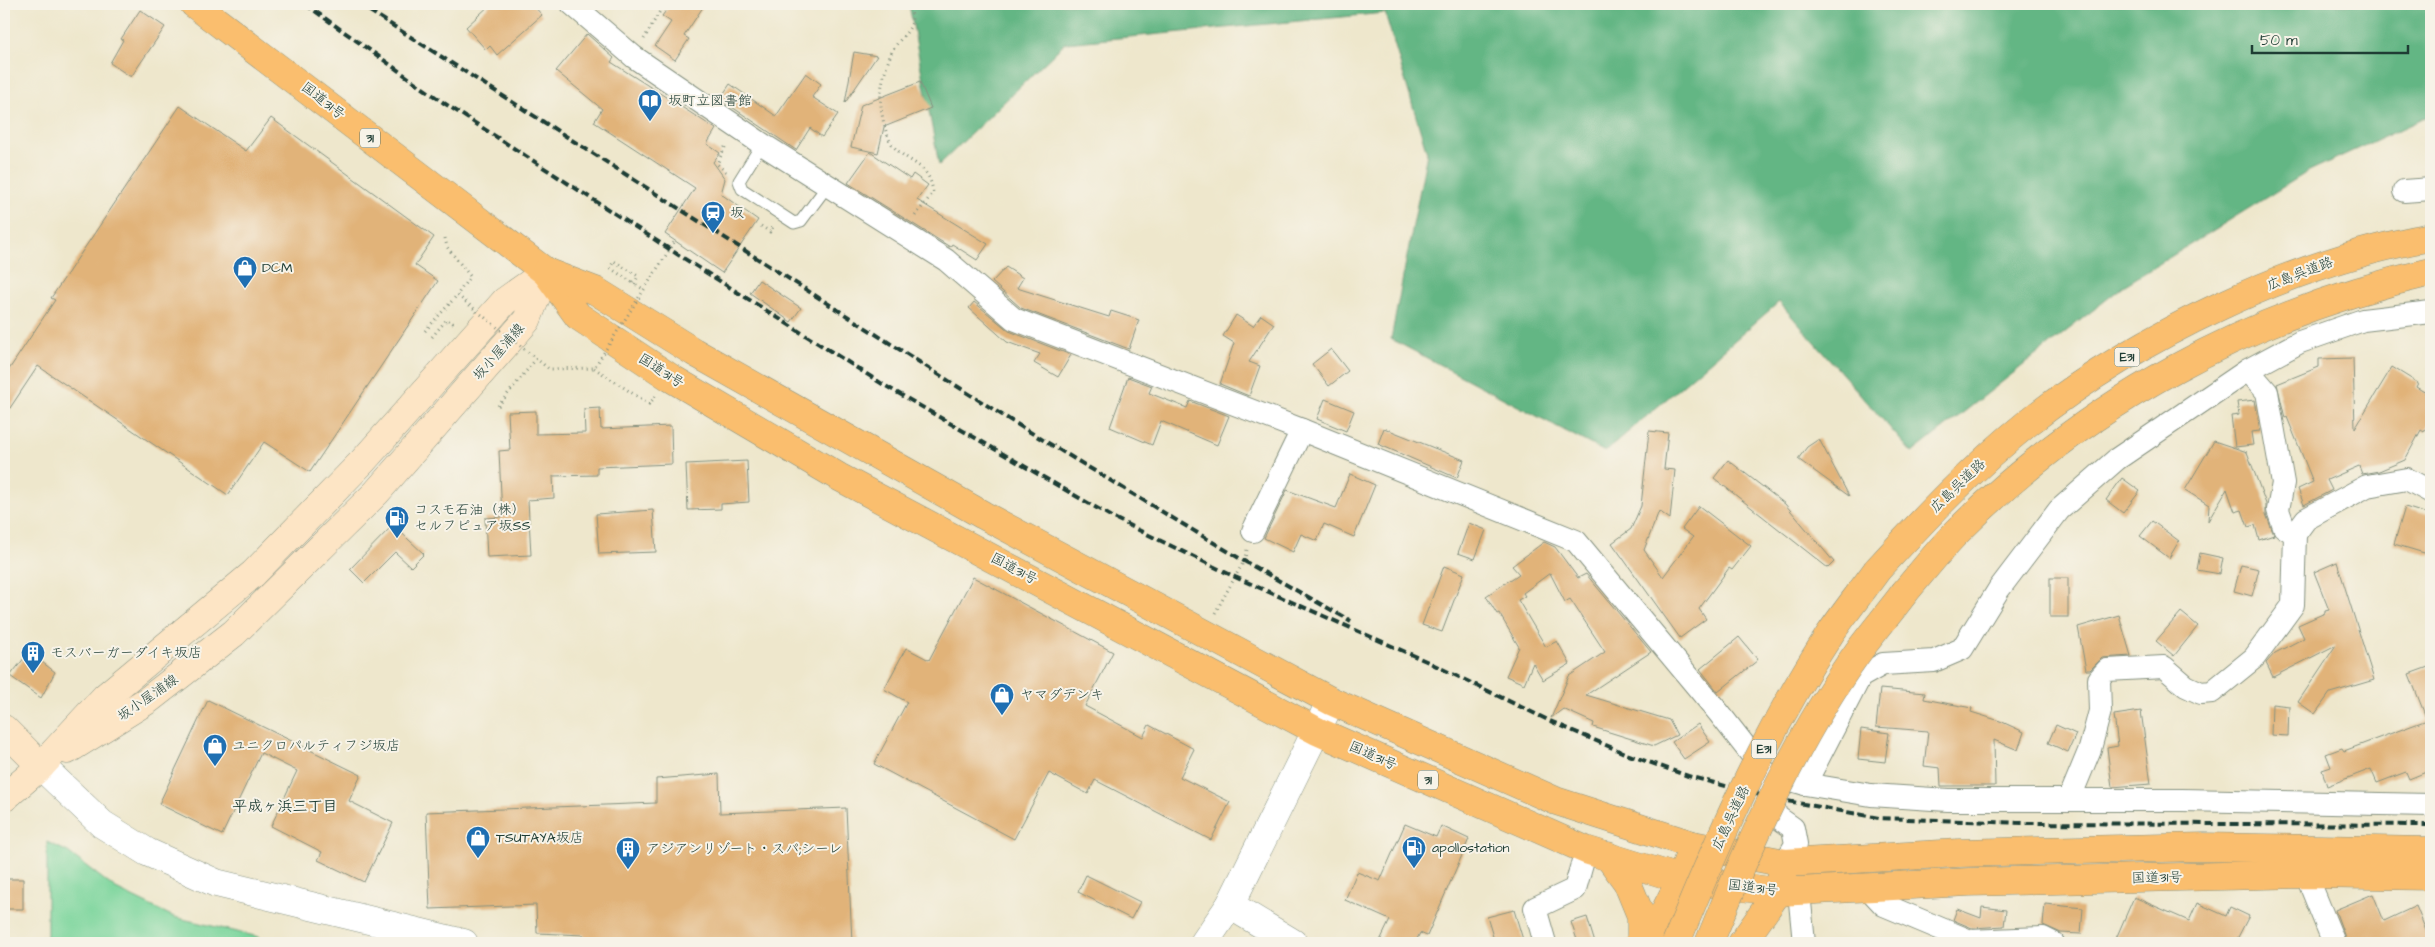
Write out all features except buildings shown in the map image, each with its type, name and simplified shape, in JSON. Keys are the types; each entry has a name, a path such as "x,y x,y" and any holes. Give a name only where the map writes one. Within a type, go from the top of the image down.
{"highway":[{"name":"国道31号","path":"194,4 546,272 596,291 694,352 974,510 1331,701 1556,801 1694,845 1785,863 1959,853 2204,847 2431,851"},
{"name":"広島呉道路","path":"1676,943 1731,814 1769,740 1831,634 1877,570 1932,510 1985,459 2030,422 2092,378 2158,339 2245,295 2322,264 2393,244 2431,237"},
{"name":"国道31号","path":"546,272 578,316 671,378 839,477 1317,731 1597,853 1680,879 1788,892 1969,882 2306,874 2431,876"},
{"name":"E31","path":"1709,943 1760,829 1796,755 1858,653 1905,592 1956,533 2007,485 2049,450 2117,402 2176,366 2263,325 2334,298 2431,272"},
{"path":"1649,943 1694,845"},
{"path":"1597,853 1627,882 1641,916 1642,943"},
{"path":"1742,943 1788,892 1785,863"}],"main road":[{"name":"坂小屋浦線","path":"4,798 42,766 105,697 253,574 363,461 505,301 546,272"},
{"path":"4,729 42,766"}],"street":[{"path":"572,4 634,58 762,144 946,260 1014,319 1302,430 1576,541 1713,705 1766,773 1776,816 1793,828 1796,844 1785,863"},
{"path":"2404,191 2431,189"},
{"path":"1805,784 1860,677 1883,664 1934,661 1962,649 2000,589 2059,510 2117,459 2248,370 2300,342 2363,320 2431,312"},
{"path":"2248,370 2266,392 2283,483 2278,510 2284,527 2295,534"},
{"path":"1253,531 1302,430"},
{"path":"2069,800 2090,749 2100,711 2099,680 2107,670 2164,667 2186,686 2201,693 2212,692 2254,658 2293,605 2295,534 2306,519 2367,486 2407,479 2431,492"},
{"path":"1204,943 1230,905 1331,701"},
{"path":"42,766 102,824 147,852 216,883 464,943"},
{"path":"1766,773 1805,784 1871,795 1948,800 2431,805"},
{"path":"1546,943 1535,908 1575,888 1597,853"},
{"path":"2306,874 2334,943"},
{"path":"1868,888 1884,905 1970,941 2043,938 2053,943"},
{"path":"1788,892 1804,943"},
{"path":"1230,905 1294,943"}],"lane":[{"path":"762,144 739,181 742,190 794,223 801,221 828,186"}],"path":[{"path":"634,58 664,4"},
{"path":"902,232 933,193 932,180 924,168 894,146 889,140 881,107 881,91 892,52 911,27 912,12 908,4"},
{"path":"426,331 457,295 470,276 447,247 445,238"},
{"path":"594,368 675,241"},
{"path":"632,291 638,276 614,261 610,268 643,289"},
{"path":"457,295 549,369 594,368 649,404 656,396"},
{"path":"432,337 447,319 456,325"},
{"path":"498,406 536,359"},
{"path":"1204,633 1244,561 1253,531"}],"green space":[{"path":"909,4 2431,4 2431,115 2309,171 2125,285 1912,453 1779,302 1605,452 1391,339 1427,153 1385,13 1065,43 939,165"},
{"path":"47,842 68,852 116,889 174,917 259,937 259,943 47,943"}],"railway":[{"path":"305,4 444,103 677,254 884,385 1114,518 1235,577 1426,661 1550,721 1629,755 1688,776 1771,798 1879,818 2023,823 2431,825"},
{"path":"359,4 1010,420 1244,561 1351,621"}],"place":[{"name":"坂町立図書館","path":"650,122"},
{"name":"坂","path":"713,234"},
{"name":"DCM","path":"245,289"},
{"name":"コスモ石油（株） セルフピュア坂SS","path":"397,539"},
{"name":"モスバーガーダイキ坂店","path":"33,674"},
{"name":"ヤマダデンキ","path":"1002,716"},
{"name":"ユニクロパルティフジ坂店","path":"215,767"},
{"name":"TSUTAYA坂店","path":"478,859"},
{"name":"apollostation","path":"1414,869"},
{"name":"アジアンリゾート・スパ;シーレ","path":"628,870"}],"district":[{"name":"平成ヶ浜三丁目","path":"285,806"}]}
